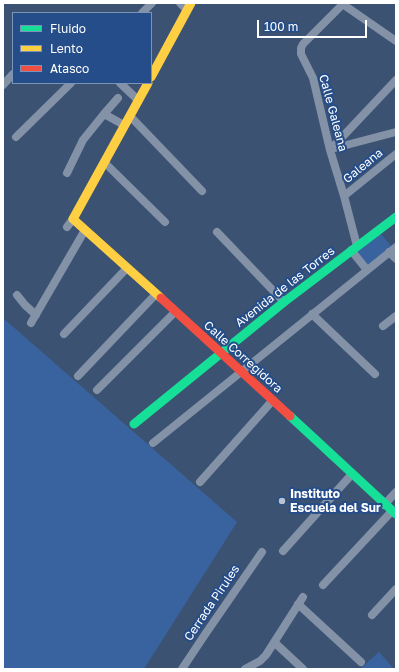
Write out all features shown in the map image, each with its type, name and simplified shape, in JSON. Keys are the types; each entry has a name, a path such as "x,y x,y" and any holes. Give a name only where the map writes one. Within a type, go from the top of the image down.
{"street":[{"path":"143,12 152,3"},
{"path":"152,75 189,6 180,3"},
{"path":"342,3 396,41"},
{"name":"Calle Galeana","path":"342,3 303,44 301,54 313,78 330,150 344,196 354,248"},
{"path":"3,85 12,75"},
{"path":"330,150 396,80"},
{"path":"16,137 70,84"},
{"path":"121,84 138,100"},
{"path":"147,84 104,162 165,222"},
{"path":"67,173 83,140 118,98"},
{"path":"104,114 124,125"},
{"path":"130,116 202,191"},
{"path":"330,150 396,132"},
{"name":"Galeana","path":"344,196 396,154"},
{"name":"Calle Corregidora","path":"104,162 70,223 85,230 273,400 394,513"},
{"name":"Avenida de las Torres","path":"134,424 284,302 396,217"},
{"path":"31,323 85,230"},
{"path":"217,232 284,302"},
{"path":"153,443 396,246"},
{"path":"354,248 367,270"},
{"path":"389,252 396,259"},
{"path":"64,334 127,268"},
{"path":"78,376 156,294"},
{"path":"17,295 36,315"},
{"path":"97,390 175,312"},
{"path":"312,314 375,374"},
{"path":"383,326 396,316"},
{"path":"200,482 273,400"},
{"path":"283,550 352,474"},
{"path":"384,505 396,492"},
{"path":"323,585 394,513"},
{"name":"Cerrada Pirules","path":"182,669 262,552"},
{"path":"372,615 396,589"},
{"path":"245,669 260,661 266,655 303,597"},
{"path":"298,604 361,662"},
{"path":"274,642 303,669"}],"shaded area":[{"path":"380,233 392,247 368,266 356,252"},
{"path":"3,318 237,522 144,669 3,669"},
{"path":"379,652 394,669 360,669"}],"traffic: fast":[{"path":"134,424 284,302 396,217"},
{"path":"290,416 396,514"}],"traffic: slow":[{"path":"152,75 191,3"},
{"path":"147,84 73,219 161,298"}],"traffic: jam":[{"path":"161,298 290,416"}],"place":[{"name":"Instituto Escuela del Sur","path":"282,501"}]}
